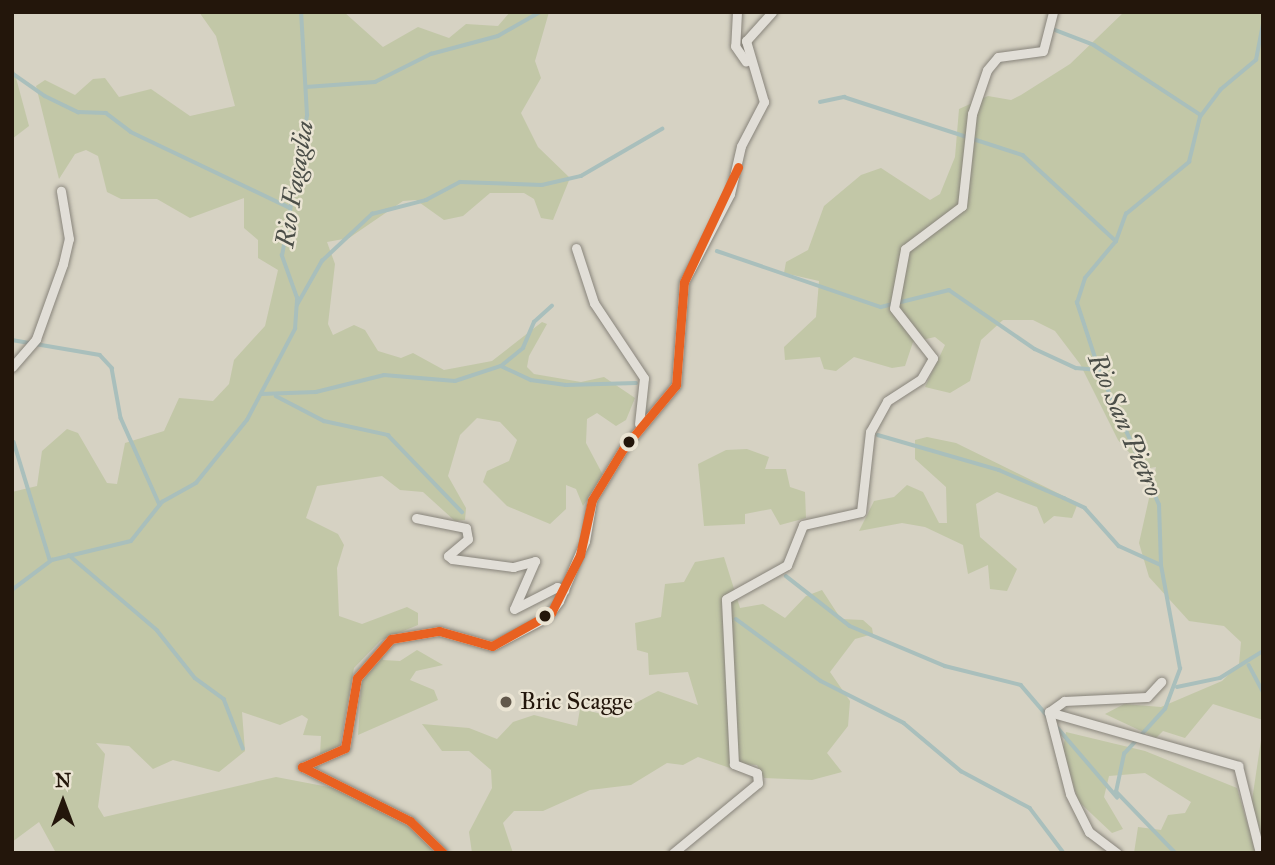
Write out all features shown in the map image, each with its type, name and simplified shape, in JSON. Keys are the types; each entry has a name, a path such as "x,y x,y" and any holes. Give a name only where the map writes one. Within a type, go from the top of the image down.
{"street":[{"path":"737,12 735,46 750,66"},
{"path":"632,438 676,385 684,282 730,194 741,146 764,102 750,66 746,41 772,12"},
{"path":"673,853 716,811 742,799 758,783 757,773 734,764 726,599 787,565 803,525 862,512 870,432 887,401 921,379 933,358 894,308 905,248 962,206 972,114 987,70 998,57 1043,51 1053,12"},
{"path":"12,367 36,339 63,264 69,239 61,191"},
{"path":"443,853 410,821 302,767 345,748 357,678 391,639 425,630 485,646 501,644 547,617 564,590 585,541 592,500 641,420 644,378 594,303 576,248"},
{"path":"416,517 466,528 468,539 452,546 452,559 513,567 535,561 514,609 557,587 564,590"},
{"path":"1049,712 1064,701 1147,697 1161,682"},
{"path":"1049,712 1070,794 1089,832 1117,853"},
{"path":"1049,712 1238,766 1260,853"}],"green space":[{"path":"199,12 344,12 383,47 418,27 449,38 466,24 498,26 510,12 549,12 535,61 541,78 521,113 538,147 570,178 553,220 541,218 534,199 524,193 490,193 463,216 444,220 416,200 403,201 349,238 327,242 335,264 328,324 333,335 354,325 365,330 378,351 401,358 413,353 444,370 492,361 542,322 547,324 529,356 527,367 534,374 581,382 604,377 635,398 626,420 616,426 597,413 587,419 586,443 603,475 583,506 576,489 566,485 566,509 550,524 507,506 483,482 487,471 509,461 517,440 500,422 477,418 460,435 448,476 466,508 465,520 455,521 423,492 400,490 382,476 317,486 306,518 338,534 344,545 337,568 339,616 362,624 407,607 418,613 418,625 381,640 354,668 339,747 320,756 321,736 303,735 308,719 302,715 280,725 242,712 245,751 219,772 173,760 153,769 129,746 96,743 105,754 98,807 104,817 276,777 339,789 411,828 435,853 56,853 39,822 12,842 12,492 37,486 42,451 67,429 78,433 107,483 117,484 125,443 164,431 179,398 213,401 229,384 234,360 265,326 278,270 258,258 258,240 244,228 244,198 190,218 157,199 121,199 107,192 98,156 86,150 75,154 59,179 36,86 45,80 75,95 93,79 105,78 119,97 151,89 190,116 235,106 216,36"},
{"path":"1124,12 1263,12 1263,720 1213,704 1185,738 1163,731 1156,738 1105,714 1124,704 1161,707 1222,681 1239,664 1241,642 1224,626 1189,621 1149,577 1139,543 1156,467 1144,469 1118,440 1080,364 1055,331 1033,320 1003,320 981,340 970,381 950,393 925,387 945,345 935,337 913,342 905,366 892,368 854,357 836,371 824,369 820,357 785,360 784,347 816,317 819,281 784,273 786,262 808,250 824,206 861,175 881,168 930,200 940,194 955,157 959,109 988,96 1011,100 1021,95 1070,64"},
{"path":"12,63 29,126 12,139"},
{"path":"927,437 956,443 1078,503 1072,518 1054,516 1044,524 1037,507 997,492 976,504 980,537 1017,569 1007,591 990,589 988,565 968,574 963,545 925,527 902,523 859,531 874,501 894,497 907,485 923,492 939,523 947,523 946,487 915,459 915,440"},
{"path":"747,449 769,457 765,469 786,469 790,487 805,492 806,518 780,525 771,509 745,514 745,524 704,526 698,464 726,450"},
{"path":"724,557 740,608 763,604 785,618 806,596 822,590 841,619 863,620 872,628 873,634 855,639 830,672 850,701 848,726 827,753 842,772 812,780 764,778 757,765 740,764 730,754 730,768 698,757 683,765 667,763 631,785 590,790 543,811 514,811 503,823 513,853 472,853 469,832 492,788 491,770 469,751 442,751 422,724 469,728 497,739 513,722 534,715 577,726 580,709 611,716 658,691 698,705 688,672 649,675 648,653 637,650 635,623 661,617 665,584 684,582 695,562"},
{"path":"417,650 443,665 416,671 410,680 434,690 438,700 358,735 362,677 381,651 383,660 400,661"},
{"path":"1263,727 1263,845 1251,807"},
{"path":"1066,732 1145,751 1237,788 1256,853 1134,853 1138,827 1161,830 1168,815 1185,813 1191,802 1145,773 1109,776 1104,797 1123,829 1112,833 1078,801 1063,749"}],"waterway":[{"name":"Rio Fagaglia","path":"12,590 52,560 131,541 162,502 196,483 247,420 295,329 297,298 282,256 307,115 301,12"},
{"path":"306,87 375,82 431,54 498,36 540,12"},
{"name":"Rio San Pietro","path":"1175,853 1116,792 1124,754 1165,709 1180,669 1161,565 1159,505 1099,370 1077,303 1085,278 1116,241 1126,214 1189,162 1200,117 1220,90 1256,60 1263,24"},
{"path":"1055,30 1094,45 1201,115"},
{"path":"12,73 45,96 78,112 106,113 131,132 288,207"},
{"path":"820,102 844,97 1023,155 1116,241"},
{"path":"297,305 322,261 372,214 426,200 460,182 542,185 581,176 662,129"},
{"path":"717,251 881,307 949,290 1035,349 1076,368 1098,370"},
{"path":"501,366 523,348 534,322 552,306"},
{"path":"12,340 100,355 112,368 121,418 160,505"},
{"path":"261,394 316,392 384,375 455,381 501,366 531,380 566,385 636,383"},
{"path":"276,396 324,421 388,435 462,512"},
{"path":"878,435 999,470 1064,498 1085,508 1119,546 1161,565"},
{"path":"14,442 50,560"},
{"path":"69,555 157,630 195,678 224,699 243,748"},
{"path":"786,576 850,626 945,666 1021,685 1117,797"},
{"path":"736,619 821,681 904,723 961,771 1030,808 1064,853"},
{"path":"1177,687 1220,678 1263,651"},
{"path":"1249,665 1263,691"}],"transit line":[{"path":"443,853 410,821 302,767 345,748 357,678 391,639 439,631 492,646 551,613 580,555 592,500 623,449 676,385 684,282 738,167"}],"place":[{"name":"Bric Scagge","path":"506,702"}]}
